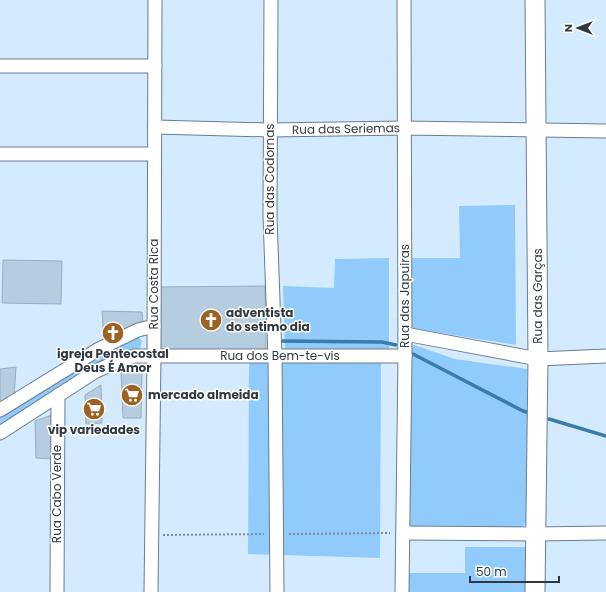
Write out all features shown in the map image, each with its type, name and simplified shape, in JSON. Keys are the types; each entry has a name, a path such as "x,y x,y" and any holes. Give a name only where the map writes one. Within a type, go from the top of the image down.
{"street":[{"name":"Rua Costa Rica","path":"151,592 154,356 155,0"},
{"name":"Rua das Codornas","path":"271,0 270,216 275,357 277,592"},
{"name":"Rua das Japuiras","path":"402,592 405,356 404,0"},
{"name":"Rua das Garças","path":"535,0 538,359 535,592"},
{"path":"0,66 155,66"},
{"name":"Rua das Seriemas","path":"155,127 270,130 404,128 606,130"},
{"path":"0,154 154,154"},
{"path":"0,410 99,349 138,330 154,326"},
{"path":"405,334 538,359 606,356"},
{"name":"Rua dos Bem-te-vis","path":"0,433 96,371 135,356 405,356"},
{"name":"Rua Cabo Verde","path":"57,592 58,395"},
{"path":"403,533 606,533"}],"shaded area":[{"path":"515,205 516,345 409,328 408,258 460,258 459,206"},
{"path":"389,258 389,353 285,353 283,286 334,288 335,259"},
{"path":"133,337 139,337 142,341 140,348 105,360 0,426 0,417 81,364"},
{"path":"408,343 455,359 527,369 527,521 523,527 412,527 408,525"},
{"path":"381,360 380,558 248,554 249,363"},
{"path":"465,547 526,547 526,592 406,592 406,573 465,573"}],"building":[{"path":"3,260 62,261 61,304 2,303"},
{"name":"adventista do setimo dia","path":"265,286 266,353 157,352 157,287"},
{"name":"igreja Pentecostal Deus É Amor","path":"102,311 142,312 143,324 104,342"},
{"path":"16,367 14,399 0,405 0,369"},
{"name":"mercado almeida","path":"142,371 141,418 123,418 121,372"},
{"name":"vip variedades","path":"101,385 102,423 86,424 85,395"},
{"path":"55,414 52,459 36,458 35,421"}],"waterway":[{"path":"280,341 382,342 396,345"},
{"path":"413,354 523,411 530,413"},
{"path":"549,419 606,436"}],"place":[{"name":"adventista do setimo dia","path":"211,320"},
{"name":"igreja Pentecostal Deus É Amor","path":"113,333"},
{"name":"mercado almeida","path":"132,395"},
{"name":"vip variedades","path":"94,409"}]}
